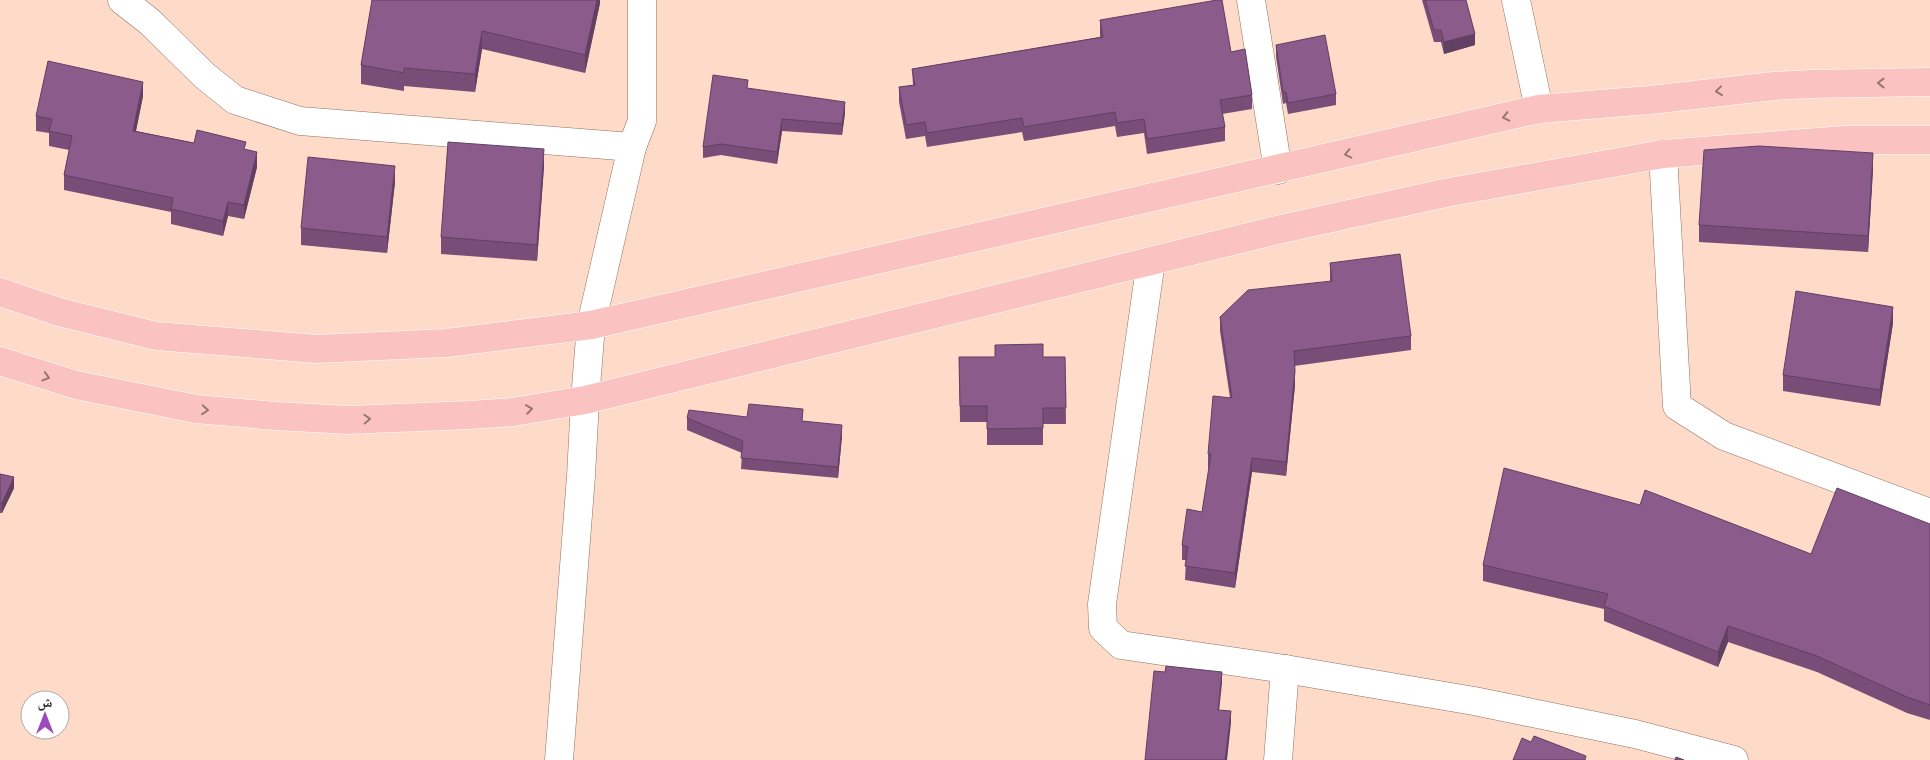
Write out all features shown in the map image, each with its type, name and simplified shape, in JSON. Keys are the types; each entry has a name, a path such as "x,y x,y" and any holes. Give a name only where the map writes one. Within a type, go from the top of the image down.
{"main road":[{"path":"0,292 59,312 156,336 317,349 446,343 591,326 1539,109 1650,100 1774,86 1930,82"},
{"path":"0,361 76,385 196,409 348,420 513,412 584,400 1277,230 1445,193 1663,154 1845,140 1930,140"}],"street":[{"path":"122,0 150,22 205,76 235,100 300,121 632,147"},
{"path":"559,760 582,476 584,400 591,326 632,147 642,121 642,0"},
{"path":"1251,0 1278,170"},
{"path":"1516,0 1539,109"},
{"path":"1663,154 1677,406 1724,436 1930,513"},
{"path":"1151,261 1102,604 1103,628 1121,645 1285,669 1483,703 1635,734 1734,760"},
{"path":"1278,760 1285,669"}],"building":[{"path":"372,0 597,0 585,55 482,31 475,74 404,68 404,73 361,65"},
{"path":"1222,0 1231,52 1245,49 1252,95 1220,100 1225,127 1147,139 1144,119 1117,123 1115,112 1024,127 1022,118 927,133 925,122 906,125 899,87 915,85 912,69 1103,37 1100,20"},
{"path":"1425,0 1466,0 1475,34 1444,42 1441,30 1434,30"},
{"path":"1325,35 1336,94 1288,103 1286,92 1283,92 1276,45"},
{"path":"48,61 143,82 133,131 194,143 197,130 246,142 244,149 257,152 244,205 228,202 223,221 171,209 173,198 64,175 72,136 49,131 52,119 36,116"},
{"path":"713,75 748,80 747,88 845,102 842,124 782,119 777,152 721,144 703,147"},
{"path":"448,142 544,149 537,245 441,237"},
{"path":"1759,146 1873,153 1868,236 1699,225 1704,150"},
{"path":"308,157 395,166 387,237 301,228"},
{"path":"1400,254 1411,336 1294,351 1295,371 1286,462 1252,458 1235,573 1185,566 1188,547 1182,545 1187,509 1202,512 1211,454 1208,454 1213,396 1232,398 1220,317 1248,290 1332,281 1330,263"},
{"path":"1796,291 1893,307 1880,390 1783,375"},
{"path":"1043,344 1043,357 1065,357 1066,408 1043,408 1043,428 987,429 987,406 960,406 959,357 995,357 995,345"},
{"path":"749,404 803,409 802,421 842,425 838,467 741,458 743,441 687,418 689,410 747,417"},
{"path":"1504,468 1640,505 1645,490 1811,554 1837,488 1930,524 1930,705 1907,697 1817,656 1728,626 1718,652 1604,606 1608,594 1483,565"},
{"path":"0,474 14,477 2,503 0,503"},
{"path":"1166,666 1222,672 1218,710 1231,711 1225,760 1145,760 1154,671 1165,672"},
{"path":"1534,736 1586,756 1585,760 1513,760 1522,738 1531,742"}]}
